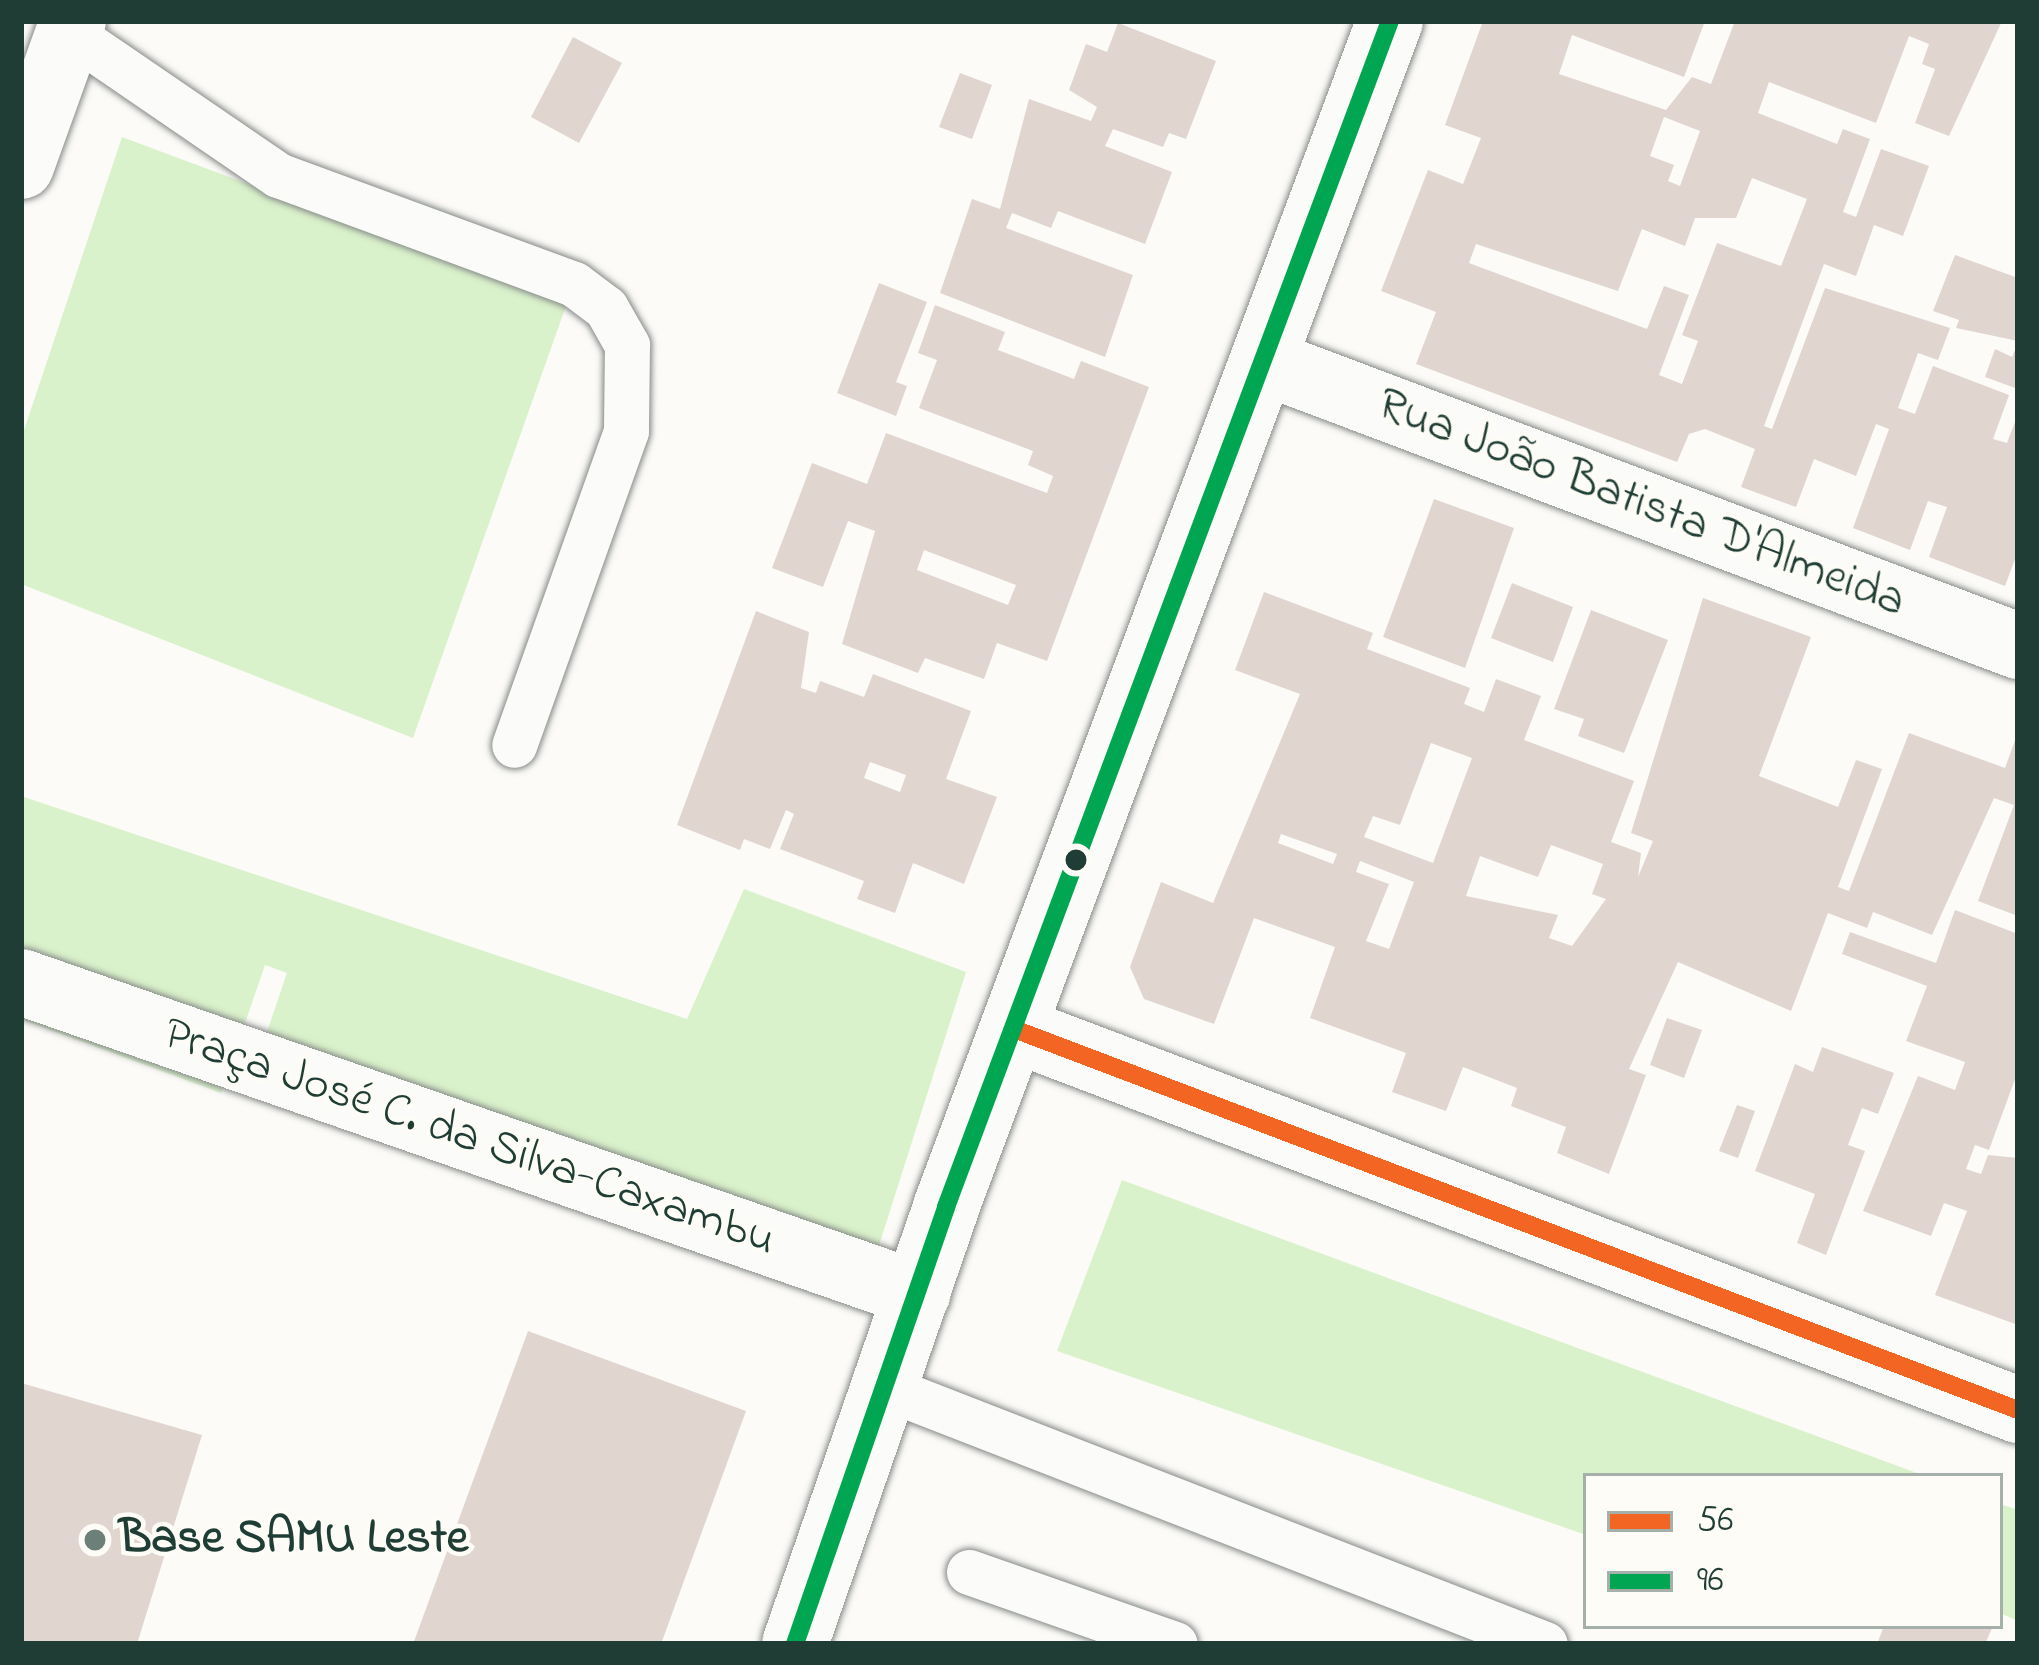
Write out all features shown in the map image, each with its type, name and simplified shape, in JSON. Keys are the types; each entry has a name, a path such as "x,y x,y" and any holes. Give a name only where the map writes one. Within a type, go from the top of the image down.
{"street":[{"path":"795,1644 917,1294 1390,21"},
{"path":"21,166 53,58"},
{"name":"Rua João Batista D'Almeida","path":"1264,362 2018,646"},
{"name":"Praça José C. da Silva-Caxambu","path":"21,982 917,1294"},
{"path":"1015,1029 2018,1410"}],"lane":[{"path":"53,58 278,175 574,284 606,308 627,345 626,431 514,745"},
{"path":"884,1387 1545,1644"},
{"path":"969,1572 1175,1644"}],"green space":[{"path":"122,137 567,303 413,738 21,584 21,439"},
{"path":"21,796 687,1019 744,889 966,972 875,1258 259,1055 287,973 265,965 221,1093 21,1019"},
{"path":"1122,1180 1917,1473 1583,1473 1583,1534 1057,1351"},
{"path":"2003,1505 2018,1510 2018,1621 2003,1614"}],"building":[{"path":"1483,21 1705,21 1684,77 1572,35 1559,74 1666,110 1692,77 1711,84 1735,21 2002,21 1949,136 1915,123 1935,69 1922,64 1929,44 1909,36 1876,123 1769,82 1758,113 1837,144 1843,129 1870,139 1843,212 1856,217 1881,149 1929,166 1903,236 1874,225 1856,276 1824,264 1764,426 1772,429 1825,288 1950,328 1938,360 1918,353 1898,408 1915,414 1933,366 2009,395 1993,439 2007,443 2018,414 2018,551 2005,586 1929,557 1947,507 1928,501 1910,550 1853,528 1889,429 1876,424 1856,476 1814,459 1796,507 1741,487 1755,449 1705,429 1689,434 1677,462 1416,364 1436,312 1381,291 1428,170 1463,184 1481,138 1445,125","holes":["1664,117 1700,131 1680,186 1668,181 1674,165 1650,156","1752,178 1807,199 1781,266 1717,243 1682,335 1698,341 1682,384 1659,375 1689,295 1664,286 1647,329 1469,263 1476,244 1618,291 1642,229 1685,246 1695,218 1736,218"]},
{"path":"1118,23 1216,61 1186,139 1169,133 1163,147 1113,129 1105,146 1172,172 1145,244 1058,211 1051,228 1012,213 1006,228 1133,275 1105,357 940,293 972,199 1000,209 1029,99 1091,121 1097,107 1069,90 1086,44 1107,52"},
{"path":"573,37 622,63 579,143 531,117"},
{"path":"960,73 992,85 972,139 939,127"},
{"path":"1955,255 2018,278 2018,341 1956,328 1959,320 1933,311"},
{"path":"879,283 927,302 896,382 907,386 896,416 837,393"},
{"path":"935,305 1005,332 998,350 1074,379 1081,361 1149,387 1047,661 997,643 984,679 925,658 918,673 842,644 875,531 848,521 823,587 772,568 812,463 867,484 886,433 1047,493 1053,476 1028,465 1033,451 919,408 937,360 918,353","holes":["924,550 1016,585 1008,605 917,570"]},
{"path":"2018,343 2018,389 1985,377 1995,349 2012,357"},
{"path":"1434,499 1514,528 1465,668 1383,637"},
{"path":"1512,583 1573,607 1553,662 1491,638"},
{"path":"1264,592 1373,633 1367,649 1470,688 1464,704 1484,712 1496,679 1541,696 1524,740 1634,781 1611,842 1641,853 1638,877 1653,841 1631,833 1703,598 1811,637 1759,776 1838,807 1856,760 1882,769 1838,887 1849,891 1909,733 2005,768 2017,735 2018,916 1978,901 2014,805 1994,798 1932,935 1873,912 1867,928 1828,913 1791,1011 1678,962 1629,1069 1646,1075 1609,1174 1557,1153 1566,1127 1511,1106 1517,1088 1463,1067 1446,1111 1392,1092 1406,1053 1310,1018 1335,947 1254,918 1214,1024 1144,999 1130,967 1161,882 1213,903 1300,694 1235,670","holes":["1431,743 1472,758 1433,863 1364,837 1373,816 1400,825","1281,834 1337,854 1333,864 1278,843","1551,845 1603,864 1592,894 1606,899 1572,946 1549,938 1558,915 1466,896 1480,856 1538,877","1360,861 1414,882 1389,949 1366,941 1389,884 1356,872"]},
{"path":"1591,610 1668,640 1624,753 1578,736 1584,719 1554,709"},
{"path":"756,611 809,632 801,688 816,693 820,681 864,697 873,674 971,711 946,779 997,797 964,884 913,863 895,913 857,899 864,881 780,849 794,814 786,810 770,849 744,839 740,850 677,825","holes":["870,762 906,775 900,792 864,778"]},
{"path":"1955,910 2018,934 2018,1071 1989,1150 1975,1145 1966,1169 1981,1174 1988,1155 2018,1158 2018,1325 1935,1295 1967,1211 1944,1203 1931,1236 1863,1211 1918,1076 1955,1090 1965,1062 1906,1041 1927,986 1842,954 1850,932 1936,963"},
{"path":"1667,1018 1702,1030 1684,1078 1650,1065"},
{"path":"1822,1047 1894,1073 1878,1114 1862,1108 1848,1145 1865,1151 1826,1255 1797,1243 1815,1194 1755,1171 1795,1064 1813,1072"},
{"path":"1737,1105 1755,1111 1738,1158 1719,1151"},
{"path":"528,1331 746,1411 661,1644 413,1644"},
{"name":"Base SAMU Leste","path":"21,1383 202,1435 137,1644 21,1644"},
{"path":"1883,1629 1992,1629 1985,1644 1877,1644"}],"transit line":[{"name":"96","path":"795,1644 946,1207 1390,21"},
{"name":"56","path":"1014,1029 2018,1410"}],"place":[{"name":"Base SAMU Leste","path":"95,1540"}]}
